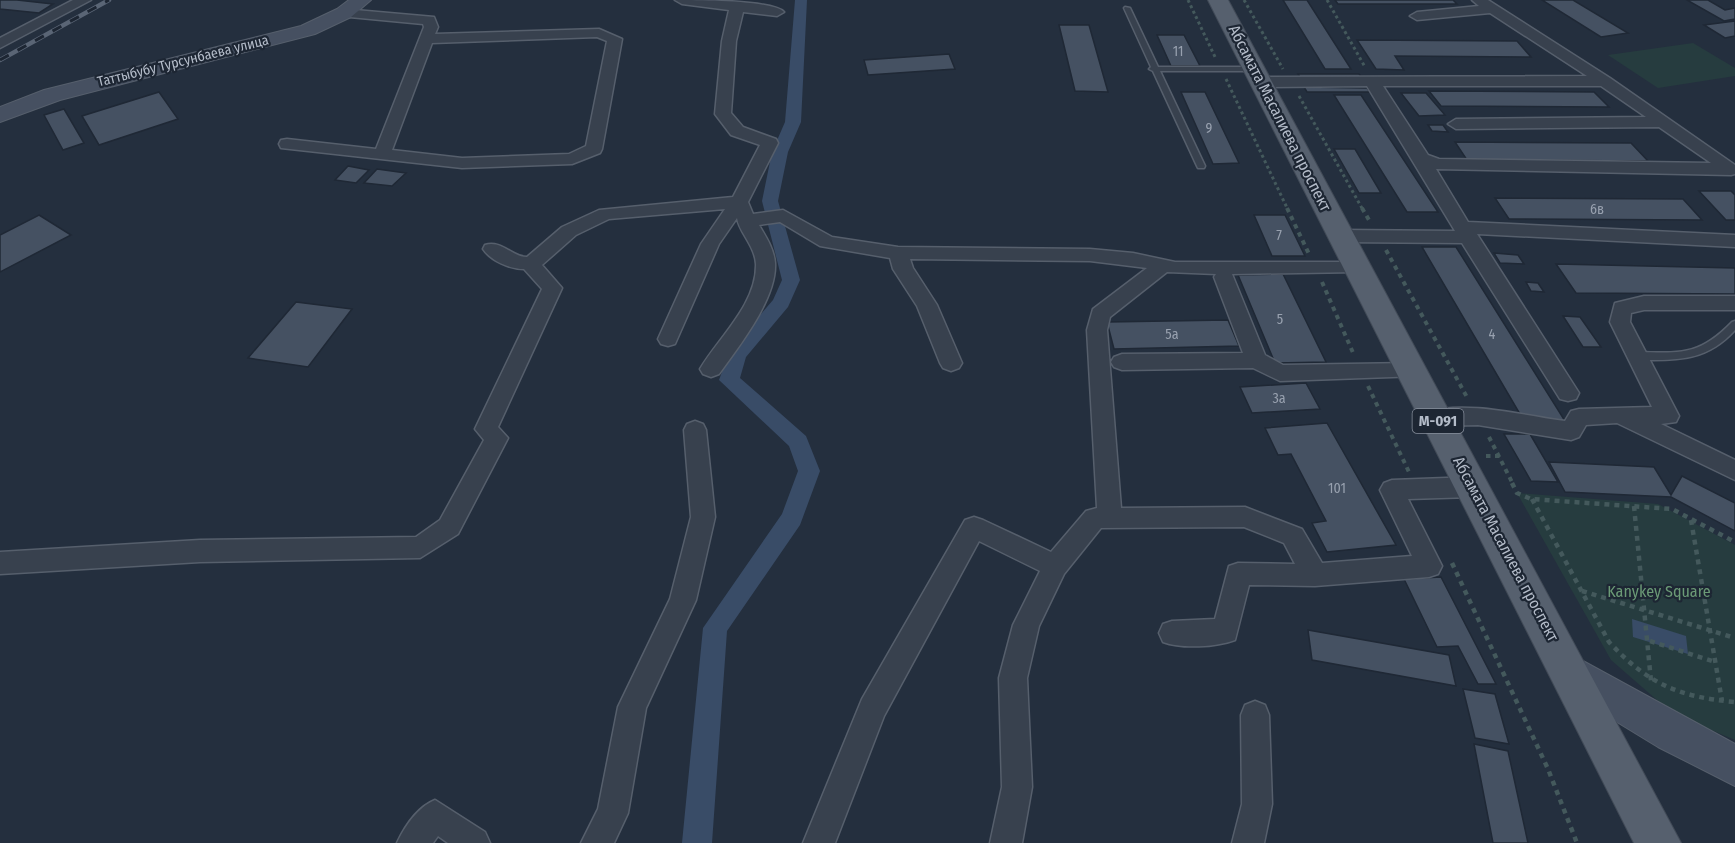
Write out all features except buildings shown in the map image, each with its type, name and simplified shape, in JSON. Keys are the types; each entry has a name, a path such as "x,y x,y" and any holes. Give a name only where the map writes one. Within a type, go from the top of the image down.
{"main road":[{"name":"Абсамата Масалиева проспект","path":"1205,5 1269,77 1340,236 1572,673 1658,843"}],"street":[{"path":"0,44 84,0"},
{"name":"Таттыбубу Турсунбаева улица","path":"0,115 52,95 308,30 344,13 361,0"},
{"path":"682,0 708,1 777,12"},
{"path":"1417,16 1485,4 1605,81 1733,171"},
{"path":"668,339 710,244 739,202 770,143 737,131 723,114 729,41 737,5"},
{"path":"344,13 429,20 431,27 382,154"},
{"path":"287,144 462,163 572,159 594,148 615,39 599,33 427,39"},
{"path":"1269,77 1373,82 1605,81"},
{"path":"1373,82 1422,159 1437,189 1568,393"},
{"path":"1456,124 1663,122"},
{"path":"1422,159 1437,164 1733,171"},
{"path":"711,369 739,330 765,276 765,253 755,220 739,202"},
{"path":"492,249 516,262 532,263 569,231 605,214 739,202"},
{"path":"755,220 783,216 827,242 898,253 1090,255 1133,259 1161,267 1357,266"},
{"path":"1340,236 1466,232 1735,241"},
{"path":"898,253 903,269 927,305 951,363"},
{"path":"0,563 200,551 420,547 449,527 497,438 486,429 552,288 534,270 532,263"},
{"path":"1110,518 1097,330 1100,314 1161,267"},
{"path":"1224,277 1256,360"},
{"path":"1436,417 1478,417 1571,431 1579,417 1620,414 1668,416 1620,322 1622,308 1644,303 1735,303"},
{"path":"1122,362 1256,360 1280,373 1412,371"},
{"path":"1620,414 1735,471"},
{"path":"597,843 614,813 632,707 683,600 703,517 695,430"},
{"path":"1172,633 1226,631 1238,574 1315,575 1428,566 1392,490 1473,487"},
{"path":"1006,843 1017,787 1013,678 1026,625 1055,566 1095,518 1245,517 1293,536 1315,575"},
{"path":"819,843 872,709 974,527 1055,566"},
{"path":"1572,673 1648,720 1705,752 1735,765"},
{"path":"1248,843 1257,804 1255,715"},
{"path":"413,843 435,815 474,843"}],"lane":[{"path":"1128,8 1153,69 1201,166"},
{"path":"1153,69 1222,69 1269,77"},
{"path":"1637,356 1680,356 1706,352 1723,339 1735,324"}],"path":[{"path":"1188,0 1205,5 1222,69 1284,199"},
{"path":"1244,0 1269,77 1378,236 1500,456 1517,493 1531,499 1672,509 1735,542"},
{"path":"1327,0 1373,82"},
{"path":"1361,370 1418,489"},
{"path":"1486,456 1500,456"},
{"path":"1531,499 1609,642 1626,661 1651,681 1696,699 1735,702"},
{"path":"1634,506 1650,641 1651,681"},
{"path":"1691,519 1722,701"},
{"path":"1448,554 1548,769 1577,843"},
{"path":"1582,591 1735,638"},
{"path":"1650,641 1715,662"}],"green space":[{"path":"1693,43 1735,68 1735,76 1658,88 1608,55"},
{"name":"Kanykey Square","path":"1517,493 1658,504 1735,545 1735,740 1673,714 1611,660"}],"water":[{"path":"1632,619 1686,636 1688,654 1633,637"}],"waterway":[{"path":"697,843 715,628 792,518 809,471 798,442 729,380 737,355 781,303 791,280 770,201 777,177 780,152 793,122 801,0"}],"railway":[{"path":"0,60 109,0"}]}
